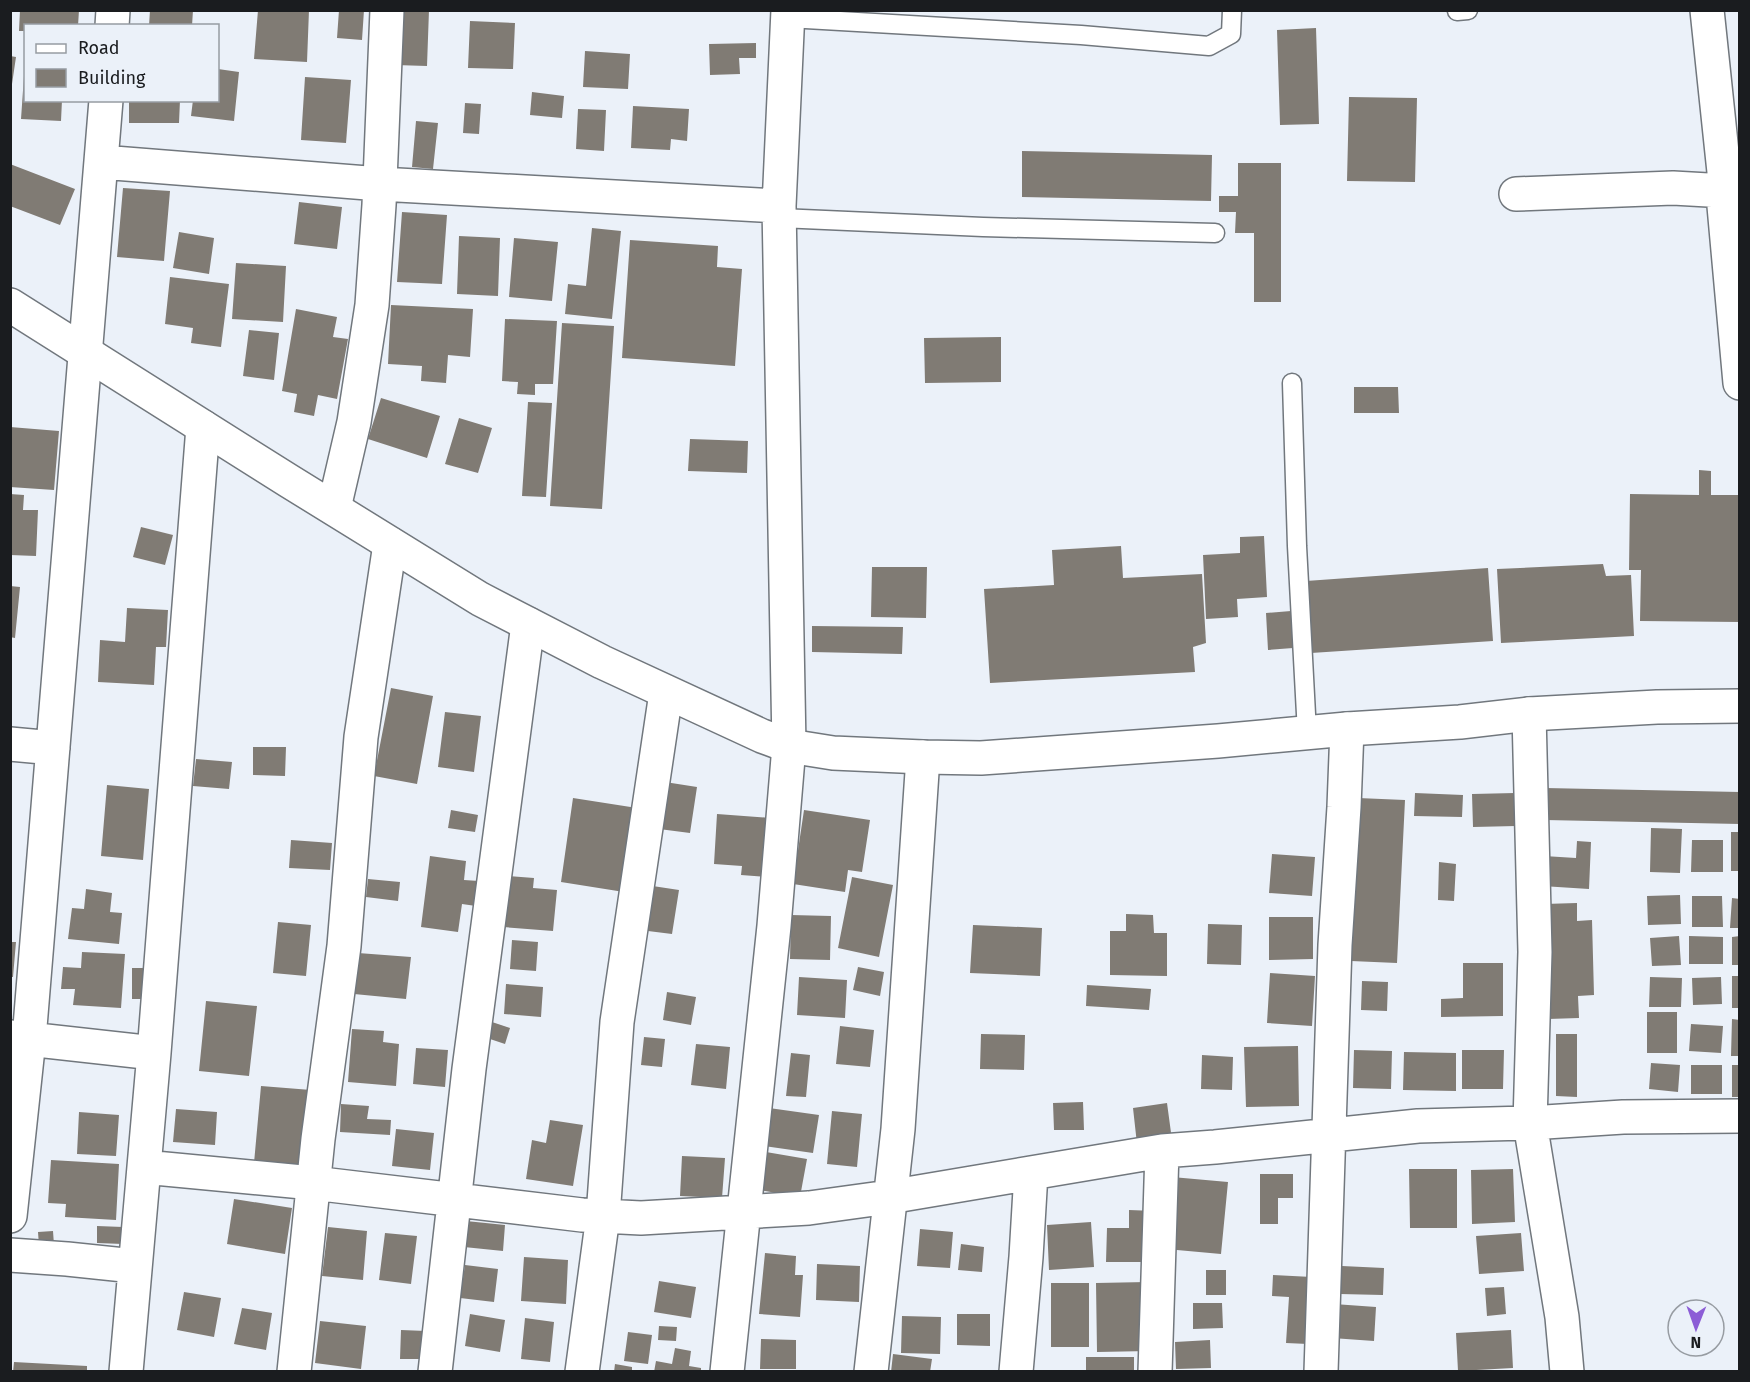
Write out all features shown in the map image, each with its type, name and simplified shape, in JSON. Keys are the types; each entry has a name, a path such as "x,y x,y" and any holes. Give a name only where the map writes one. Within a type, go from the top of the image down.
{"street":[{"path":"334,508 354,422 370,316 380,184 387,10"},
{"path":"1707,10 1733,188 1724,206 1740,383"},
{"path":"727,1371 774,926 789,746 779,212 788,14"},
{"path":"10,1216 20,1038 53,747 106,102"},
{"path":"101,162 779,212"},
{"path":"1516,194 1733,188"},
{"path":"10,305 480,599 666,693 789,746 833,753 923,758 981,758 1460,722 1529,714 1657,707 1740,706"},
{"path":"126,1371 154,1053 203,427"},
{"path":"294,1371 313,1184 344,946 361,736 390,543"},
{"path":"435,1371 470,1057 528,624"},
{"path":"582,1371 603,1216 617,1022 666,693"},
{"path":"1529,714 1535,952 1530,1123 1562,1317 1567,1371"},
{"path":"1321,1371 1335,945 1347,729"},
{"path":"10,744 53,747"},
{"path":"871,1371 898,1129 923,758"},
{"path":"20,1038 154,1053"},
{"path":"144,1167 582,1215 641,1218 809,1208 890,1197 1162,1151 1215,1148 1418,1126 1530,1123 1623,1117 1740,1116"},
{"path":"1155,1371 1162,1151"},
{"path":"1016,1371 1031,1173"},
{"path":"10,1255 134,1266"}],"lane":[{"path":"788,14 1209,46 1231,34 1232,10"},
{"path":"1457,11 1468,10"},
{"path":"779,212 983,227 1215,233"},
{"path":"1292,383 1297,546 1307,733"}],"building":[{"path":"20,10 79,10 78,24 24,24 24,31 19,31"},
{"path":"150,10 193,10 192,24 149,24"},
{"path":"258,10 309,10 307,62 254,59"},
{"path":"339,10 364,10 362,40 337,38"},
{"path":"397,10 429,10 427,66 395,65"},
{"path":"470,21 515,23 513,69 468,68"},
{"path":"1316,28 1319,124 1280,125 1277,30"},
{"path":"756,43 756,58 739,58 740,74 710,75 709,44"},
{"path":"585,51 630,54 628,89 583,87"},
{"path":"10,56 16,57 12,84 10,84"},
{"path":"219,69 239,72 234,121 191,116 193,102 219,102"},
{"path":"24,76 24,102 62,102 61,121 21,119"},
{"path":"305,77 351,80 346,143 301,140"},
{"path":"532,92 564,96 562,118 530,115"},
{"path":"1349,97 1417,98 1415,182 1347,181"},
{"path":"129,102 180,102 179,123 129,123"},
{"path":"465,103 481,104 479,134 463,133"},
{"path":"633,106 689,109 687,141 671,139 670,150 631,148"},
{"path":"578,109 606,110 604,151 576,149"},
{"path":"416,121 438,123 433,169 412,167"},
{"path":"1022,151 1212,155 1211,201 1022,197"},
{"path":"1238,163 1281,163 1281,302 1254,302 1254,233 1235,233 1236,212 1219,212 1219,196 1238,196"},
{"path":"10,164 75,189 60,225 10,206"},
{"path":"123,188 170,191 164,261 117,257"},
{"path":"299,202 342,207 337,249 294,244"},
{"path":"402,212 447,215 442,284 397,282"},
{"path":"592,228 621,231 612,319 565,314 568,284 586,286"},
{"path":"179,232 214,238 209,274 173,268"},
{"path":"459,236 500,238 498,296 457,294"},
{"path":"514,238 558,242 552,301 509,297"},
{"path":"630,240 718,246 717,267 742,269 735,366 622,358"},
{"path":"236,263 286,266 283,322 232,319"},
{"path":"170,277 229,284 221,347 191,343 193,328 165,324"},
{"path":"391,305 473,309 470,357 448,355 446,383 421,381 422,366 388,364"},
{"path":"296,309 337,317 333,337 348,339 337,399 318,395 314,416 294,412 297,394 282,391"},
{"path":"505,319 557,321 553,384 535,384 535,395 517,394 518,382 502,381"},
{"path":"562,323 614,326 602,509 550,506"},
{"path":"249,330 279,333 274,380 243,376"},
{"path":"1001,337 1001,382 925,383 924,338"},
{"path":"1354,387 1398,387 1399,413 1354,413"},
{"path":"381,398 440,416 427,458 368,439"},
{"path":"528,402 552,403 546,497 522,496"},
{"path":"459,418 492,428 478,473 445,464"},
{"path":"10,427 59,431 54,490 10,487"},
{"path":"690,439 748,441 747,473 688,471"},
{"path":"1699,470 1711,471 1711,495 1740,495 1740,622 1640,621 1641,570 1629,570 1630,494 1699,495"},
{"path":"10,494 24,495 23,510 38,510 36,556 10,555"},
{"path":"141,527 173,535 165,565 133,557"},
{"path":"1264,536 1267,597 1237,599 1238,617 1206,619 1203,555 1240,553 1240,537"},
{"path":"1121,546 1123,578 1202,574 1206,643 1193,647 1195,672 990,683 984,589 1054,585 1052,550"},
{"path":"1603,564 1606,576 1631,575 1634,636 1501,643 1497,569"},
{"path":"872,567 927,567 926,618 871,617"},
{"path":"1488,568 1493,641 1311,653 1306,581"},
{"path":"10,586 20,587 15,638 10,637"},
{"path":"127,608 168,610 166,647 156,647 154,685 98,682 100,640 125,642"},
{"path":"1291,611 1293,648 1268,650 1266,613"},
{"path":"812,626 903,627 902,654 812,652"},
{"path":"391,688 433,696 417,784 374,776"},
{"path":"445,712 481,716 474,772 438,767"},
{"path":"253,747 286,747 285,776 253,775"},
{"path":"196,759 232,762 229,789 193,786"},
{"path":"665,782 697,787 690,833 659,829"},
{"path":"107,785 149,789 143,860 101,856"},
{"path":"1545,788 1740,792 1740,824 1545,820"},
{"path":"1415,793 1463,795 1462,817 1414,816"},
{"path":"1515,793 1516,826 1473,827 1472,794"},
{"path":"573,798 637,808 624,892 561,882"},
{"path":"1358,798 1405,800 1397,963 1351,961"},
{"path":"451,810 478,815 475,832 448,828"},
{"path":"804,810 870,820 862,872 848,870 845,892 793,884"},
{"path":"717,814 771,818 766,877 741,875 742,866 714,864"},
{"path":"1651,828 1682,829 1680,873 1650,872"},
{"path":"1731,832 1740,832 1740,871 1731,871"},
{"path":"291,840 332,843 330,870 289,868"},
{"path":"1692,840 1723,840 1723,872 1691,872"},
{"path":"1577,841 1591,842 1589,889 1542,886 1544,856 1576,858"},
{"path":"1272,854 1315,857 1312,896 1269,893"},
{"path":"430,856 466,861 464,880 479,881 476,906 462,904 458,932 421,927"},
{"path":"1439,862 1456,864 1454,901 1438,900"},
{"path":"507,876 534,878 533,888 557,890 553,931 503,927"},
{"path":"852,877 893,885 879,957 838,948"},
{"path":"368,879 400,882 398,901 366,897"},
{"path":"646,885 679,890 672,934 640,930"},
{"path":"86,889 112,893 110,912 122,913 119,944 68,939 72,908 84,909"},
{"path":"1680,895 1681,924 1648,925 1647,896"},
{"path":"1692,896 1722,896 1723,927 1692,927"},
{"path":"1732,898 1740,899 1740,928 1730,928"},
{"path":"1577,903 1577,921 1592,920 1594,995 1578,996 1579,1018 1548,1019 1544,904"},
{"path":"1126,914 1153,915 1154,933 1167,933 1167,976 1110,975 1110,931 1126,931"},
{"path":"791,915 831,916 830,960 790,959"},
{"path":"1269,917 1313,917 1313,959 1269,960"},
{"path":"278,922 311,925 306,976 273,973"},
{"path":"1208,924 1242,925 1241,965 1207,964"},
{"path":"973,925 1042,928 1040,976 970,973"},
{"path":"1679,936 1681,965 1652,966 1650,938"},
{"path":"1689,936 1723,937 1723,964 1689,964"},
{"path":"1740,936 1740,965 1732,965 1732,937"},
{"path":"512,940 538,942 536,971 510,969"},
{"path":"10,942 16,942 13,977 10,977"},
{"path":"82,952 125,954 121,1008 73,1005 75,989 61,989 63,967 81,968"},
{"path":"358,953 411,957 406,999 354,994"},
{"path":"1463,963 1503,963 1503,1016 1441,1017 1441,999 1463,998"},
{"path":"858,967 884,972 880,996 853,990"},
{"path":"132,968 147,968 147,999 132,999"},
{"path":"1270,973 1315,976 1312,1026 1267,1023"},
{"path":"1732,976 1740,976 1740,1008 1732,1008"},
{"path":"799,977 847,980 845,1018 797,1015"},
{"path":"1650,977 1682,978 1681,1007 1649,1007"},
{"path":"1721,977 1722,1004 1693,1005 1692,978"},
{"path":"1362,981 1388,982 1387,1011 1361,1010"},
{"path":"506,984 543,987 541,1017 504,1014"},
{"path":"1087,985 1151,989 1149,1010 1086,1006"},
{"path":"667,992 696,997 691,1025 663,1020"},
{"path":"206,1001 257,1006 249,1076 199,1071"},
{"path":"1647,1012 1677,1012 1677,1053 1647,1053"},
{"path":"1732,1019 1740,1020 1740,1056 1731,1056"},
{"path":"489,1021 510,1028 505,1044 484,1037"},
{"path":"1691,1024 1723,1026 1721,1053 1689,1051"},
{"path":"840,1026 874,1030 870,1067 836,1064"},
{"path":"352,1029 384,1031 383,1042 399,1044 396,1086 348,1082"},
{"path":"981,1034 1025,1035 1024,1070 980,1069"},
{"path":"1556,1034 1577,1034 1577,1097 1556,1096"},
{"path":"644,1037 665,1039 662,1067 641,1065"},
{"path":"696,1044 730,1047 726,1089 691,1085"},
{"path":"1298,1046 1299,1106 1246,1107 1244,1047"},
{"path":"416,1048 448,1050 445,1087 413,1084"},
{"path":"1354,1050 1392,1051 1391,1089 1353,1088"},
{"path":"1462,1050 1504,1050 1503,1089 1462,1089"},
{"path":"1404,1052 1456,1053 1456,1091 1403,1090"},
{"path":"791,1053 810,1055 806,1097 786,1096"},
{"path":"1202,1055 1233,1057 1232,1090 1201,1089"},
{"path":"1651,1063 1680,1065 1678,1092 1649,1089"},
{"path":"1691,1065 1722,1065 1722,1094 1691,1094"},
{"path":"1732,1065 1740,1065 1740,1097 1732,1097"},
{"path":"261,1086 311,1090 305,1167 254,1163"},
{"path":"1083,1102 1084,1130 1054,1130 1053,1103"},
{"path":"1167,1103 1172,1140 1137,1144 1133,1108"},
{"path":"341,1104 369,1106 367,1119 391,1120 390,1135 340,1132"},
{"path":"769,1108 819,1115 813,1153 764,1146"},
{"path":"176,1109 217,1112 215,1145 173,1142"},
{"path":"832,1111 862,1114 857,1167 827,1164"},
{"path":"79,1112 119,1115 116,1156 77,1154"},
{"path":"550,1120 583,1125 573,1186 526,1179 532,1140 546,1143"},
{"path":"396,1129 434,1133 430,1170 392,1166"},
{"path":"766,1152 807,1159 800,1197 759,1190"},
{"path":"682,1156 725,1158 722,1198 680,1196"},
{"path":"51,1160 119,1164 116,1220 65,1217 66,1204 48,1203"},
{"path":"1409,1169 1457,1169 1457,1228 1410,1228"},
{"path":"1513,1169 1515,1222 1472,1224 1471,1170"},
{"path":"1260,1174 1293,1174 1293,1198 1278,1198 1278,1224 1260,1224"},
{"path":"1172,1177 1228,1182 1221,1254 1166,1249"},
{"path":"234,1199 292,1208 285,1254 227,1244"},
{"path":"1129,1210 1155,1211 1154,1262 1106,1262 1107,1228 1129,1228"},
{"path":"466,1221 505,1225 503,1251 464,1247"},
{"path":"1091,1222 1094,1267 1049,1270 1047,1225"},
{"path":"97,1226 123,1227 123,1244 97,1243"},
{"path":"328,1227 367,1231 363,1280 322,1276"},
{"path":"920,1229 953,1232 950,1268 917,1266"},
{"path":"53,1231 54,1245 39,1246 38,1232"},
{"path":"385,1233 417,1236 411,1284 379,1280"},
{"path":"1521,1233 1524,1271 1479,1274 1476,1236"},
{"path":"961,1244 984,1247 982,1272 958,1270"},
{"path":"765,1253 796,1256 795,1275 803,1275 800,1317 759,1314"},
{"path":"524,1257 568,1260 566,1304 521,1301"},
{"path":"817,1264 860,1266 859,1302 816,1300"},
{"path":"465,1265 498,1269 494,1302 460,1298"},
{"path":"1342,1266 1384,1268 1383,1295 1340,1294"},
{"path":"1206,1270 1226,1270 1226,1295 1206,1295"},
{"path":"1273,1275 1312,1277 1308,1344 1286,1343 1289,1297 1272,1296"},
{"path":"659,1281 696,1287 691,1318 654,1312"},
{"path":"1147,1282 1149,1351 1097,1352 1096,1283"},
{"path":"1051,1283 1089,1283 1089,1347 1051,1347"},
{"path":"1504,1287 1506,1314 1487,1316 1485,1288"},
{"path":"184,1292 221,1298 214,1337 177,1330"},
{"path":"1193,1303 1222,1303 1223,1328 1193,1329"},
{"path":"1334,1304 1376,1307 1374,1341 1332,1338"},
{"path":"242,1308 272,1313 266,1350 234,1344"},
{"path":"470,1314 505,1320 500,1352 465,1346"},
{"path":"957,1314 990,1314 990,1346 957,1345"},
{"path":"902,1316 941,1317 940,1354 901,1353"},
{"path":"525,1318 554,1322 550,1362 521,1359"},
{"path":"320,1321 366,1326 361,1369 315,1363"},
{"path":"659,1326 677,1327 676,1341 658,1340"},
{"path":"401,1330 426,1331 425,1359 400,1359"},
{"path":"1511,1330 1513,1368 1458,1371 1456,1333"},
{"path":"628,1332 652,1335 648,1364 624,1361"},
{"path":"761,1339 796,1340 796,1369 760,1369"},
{"path":"1210,1340 1211,1368 1176,1369 1175,1342"},
{"path":"675,1348 691,1351 689,1366 701,1368 701,1372 654,1372 656,1361 672,1364"},
{"path":"893,1354 932,1359 930,1372 891,1372"},
{"path":"1086,1357 1134,1357 1134,1372 1086,1372"},
{"path":"14,1362 87,1366 87,1372 13,1372"},
{"path":"615,1364 632,1367 632,1372 614,1372"}]}
